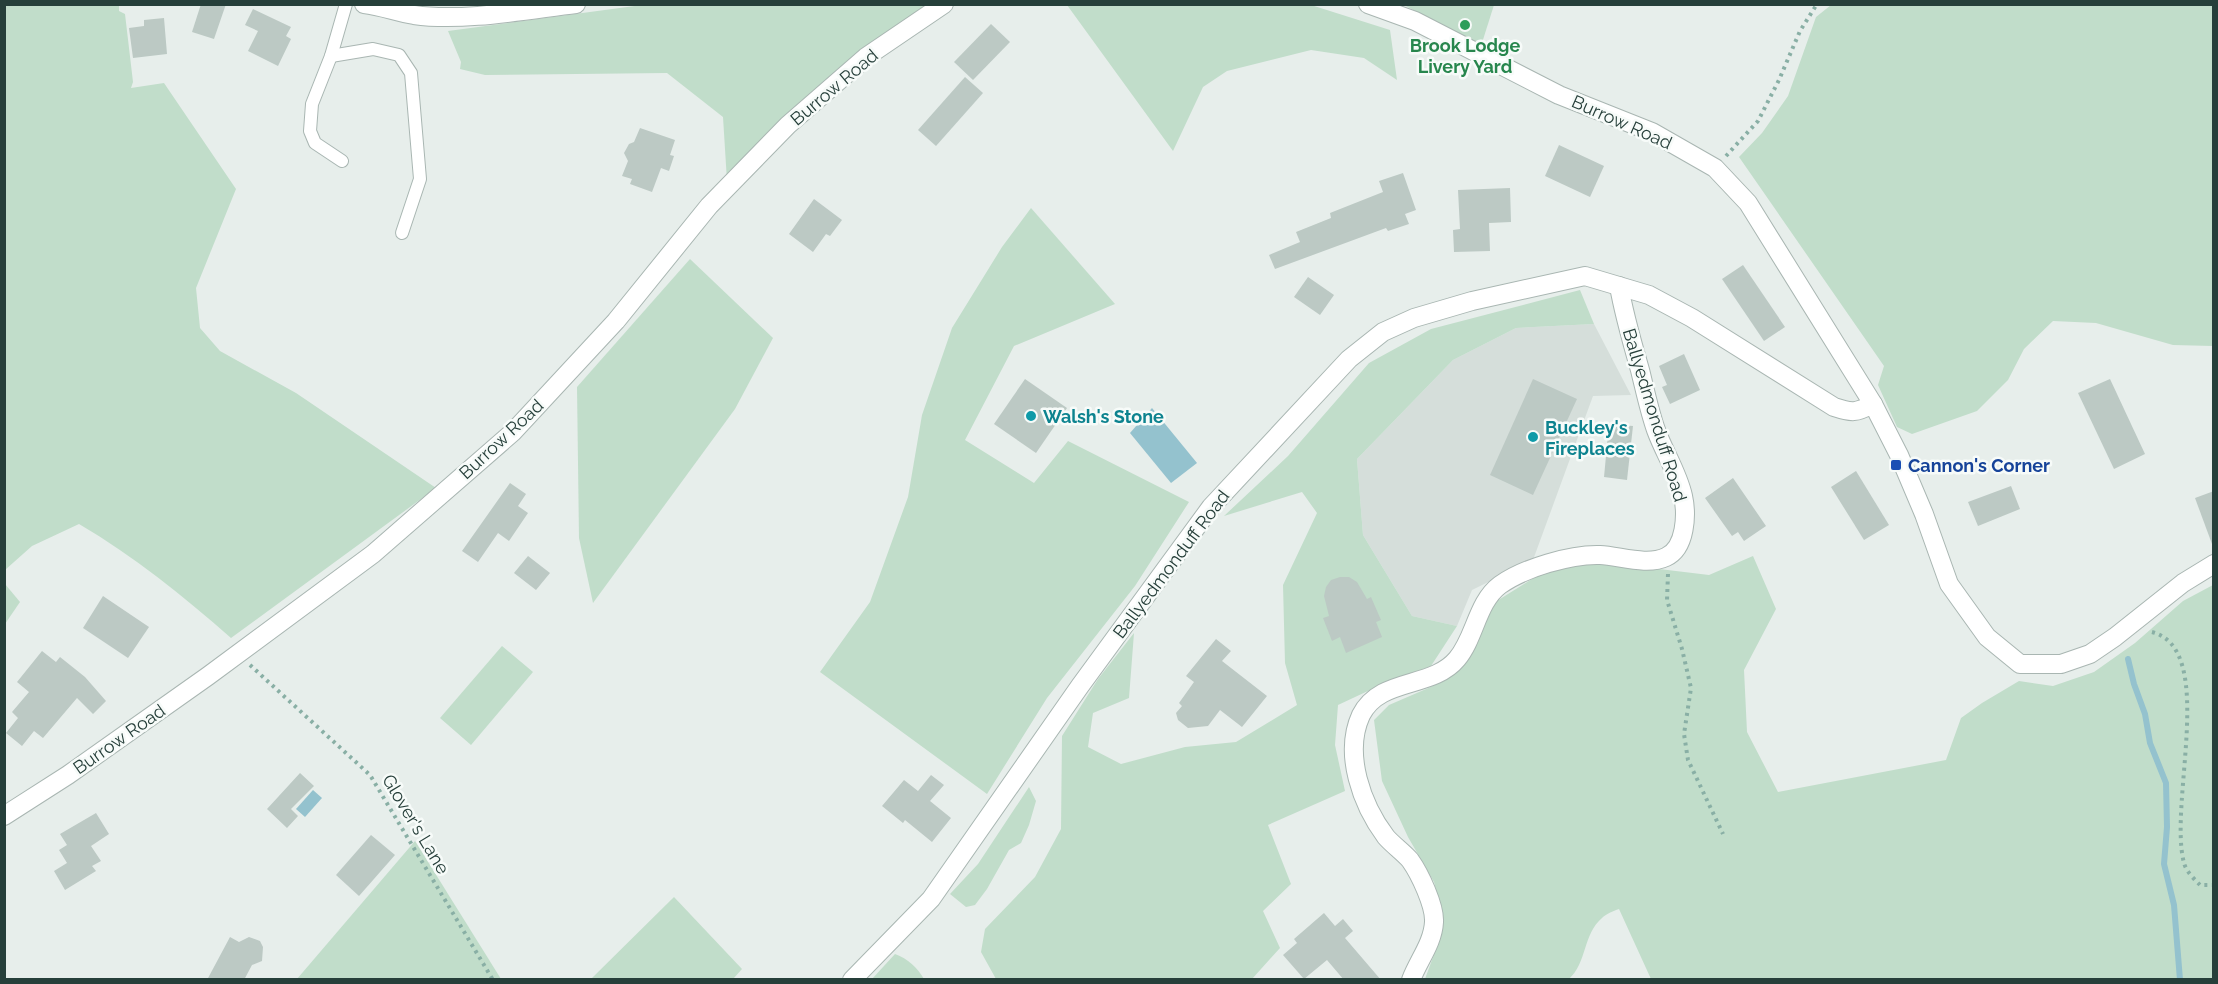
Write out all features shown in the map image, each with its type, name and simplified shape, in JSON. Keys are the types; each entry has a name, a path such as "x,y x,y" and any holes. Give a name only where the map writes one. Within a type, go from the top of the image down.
{"street":[{"path":"364,4 382,6 415,15 475,16 576,4"},
{"name":"Burrow Road","path":"4,816 68,775 373,554 513,432 616,321 709,206 788,125 866,57 944,4"},
{"name":"Burrow Road","path":"1368,4 1415,21 1559,95 1652,132 1715,168 1748,203 1873,404"},
{"name":"Ballyedmonduff Road","path":"852,980 931,899 1080,686 1211,507 1349,359 1383,332 1414,318 1472,301 1585,276 1649,295 1692,318 1834,407 1859,412 1873,404"},
{"name":"Ballyedmonduff Road","path":"1619,286 1627,327 1654,423 1678,479 1683,498 1682,536 1668,557"},
{"path":"1873,404 1899,455 1924,514 1949,584 1987,637 2020,664 2061,664 2090,654 2183,583 2214,564"},
{"path":"1411,980 1429,943 1434,923 1433,910 1410,861 1387,837 1366,804 1355,766 1356,735 1361,716 1372,699 1445,670 1457,659 1470,639 1488,600 1498,586 1517,575 1553,562 1582,556 1598,555 1651,561 1668,557"}],"lane":[{"path":"342,161 315,143 310,131 312,104 331,56 346,4"},
{"path":"331,56 373,50 399,55 411,74 420,179 402,233"}],"path":[{"path":"1715,168 1758,121 1779,81 1800,31 1817,4"},
{"path":"1668,557 1667,600 1683,649 1691,688 1684,734 1689,760 1724,834"},
{"path":"2145,633 2154,632 2179,642"},
{"name":"Glover's Lane","path":"238,654 370,775 493,980"},
{"path":"2187,806 2183,834 2184,863 2200,885 2214,885"}],"shaded area":[{"path":"1594,324 1631,395 1593,396 1533,560 1472,590 1457,626 1412,616 1363,535 1357,459 1453,360 1516,328"}],"green space":[{"path":"5,5 119,5 119,11 125,14 133,82 131,88 164,83 236,189 196,288 200,328 220,351 296,393 436,488 231,638 158,577 79,524 32,546 5,570"},
{"path":"642,5 926,5 872,47 727,181 723,117 667,73 485,75 460,69 461,62 448,31"},
{"path":"1067,5 1311,5 1390,30 1397,80 1364,58 1311,50 1227,71 1203,87 1173,151"},
{"name":"Brook Lodge Livery Yard","path":"1404,5 1494,5 1481,46"},
{"path":"1831,5 2213,5 2213,346 2173,345 2096,323 2053,321 2024,349 2008,380 1977,411 1912,434 1897,427 1878,385 1884,366 1739,157 1762,133 1788,96 1816,17"},
{"path":"1031,208 1115,304 1014,346 965,440 1034,483 1068,441 1189,502 1135,586 1047,698 987,794 820,672 870,602 908,497 922,415 952,328 1002,247"},
{"path":"690,259 773,338 735,409 593,603 579,538 577,387"},
{"path":"1580,290 1594,324 1516,328 1453,360 1357,459 1363,535 1412,616 1457,626 1431,666 1385,683 1338,705 1335,745 1345,791 1268,825 1291,884 1263,911 1280,948 1252,979 996,979 981,952 985,929 1035,877 1061,829 1062,736 1098,679 1134,633 1129,698 1093,713 1088,747 1121,764 1185,747 1236,742 1297,705 1285,663 1283,585 1317,513 1302,492 1224,516 1288,456 1369,363 1431,329"},
{"path":"1753,556 1776,609 1744,670 1747,732 1778,792 1946,760 1961,718 1982,703 2019,681 2053,686 2094,672 2135,643 2183,601 2213,585 2213,979 1651,979 1619,909 1606,915 1591,932 1579,965 1569,979 1425,979 1440,938 1441,909 1434,882 1408,837 1382,781 1374,720 1389,705 1433,686 1459,667 1492,604 1540,574 1593,561 1709,575"},
{"path":"5,584 20,602 5,624"},
{"path":"502,646 533,672 471,745 440,718"},
{"path":"1029,787 1036,801 1021,843 1009,850 975,905 966,907 950,894 978,864"},
{"path":"415,841 501,979 297,979"},
{"path":"674,897 742,969 733,979 591,979"},
{"path":"895,954 912,964 924,979 872,979"}],"water":[{"path":"1152,408 1197,463 1171,483 1130,433"},
{"path":"313,790 322,798 305,817 296,809"}],"building":[{"path":"201,4 226,4 214,39 192,32"},
{"path":"253,9 291,27 286,36 291,39 278,66 248,51 258,31 245,25"},
{"path":"164,18 167,54 133,58 129,28 144,26 144,20"},
{"path":"991,24 1010,42 973,80 954,62"},
{"path":"965,77 983,93 936,146 918,130"},
{"path":"640,128 675,140 670,155 674,156 669,171 661,168 652,192 630,184 632,179 622,176 628,161 624,153 629,144 634,142"},
{"path":"1559,145 1604,166 1590,197 1545,176"},
{"path":"1403,173 1416,210 1405,214 1409,224 1388,231 1386,228 1275,269 1269,255 1300,242 1296,232 1331,218 1330,213 1383,192 1379,181"},
{"path":"1510,188 1511,222 1489,223 1490,251 1454,252 1453,230 1460,229 1458,190"},
{"path":"814,199 842,220 830,236 826,234 813,252 789,234"},
{"path":"1743,265 1785,327 1764,341 1722,279"},
{"path":"1308,277 1334,295 1320,315 1294,297"},
{"path":"1684,354 1700,390 1670,404 1662,387 1667,385 1659,366"},
{"name":"Walsh's Stone","path":"1025,379 1067,408 1036,453 994,424"},
{"name":"Buckley's Fireplaces","path":"1533,379 1577,399 1533,495 1490,475"},
{"path":"2110,379 2145,454 2114,469 2078,393"},
{"path":"1609,424 1633,426 1627,480 1604,477"},
{"path":"1856,471 1889,525 1864,540 1831,487"},
{"path":"1733,478 1766,526 1744,541 1738,532 1732,536 1705,498"},
{"path":"510,483 526,494 518,506 528,513 509,541 498,533 478,562 462,551"},
{"path":"2011,486 2020,509 1978,526 1968,502"},
{"path":"2214,491 2214,544 2212,544 2195,498"},
{"path":"528,556 550,573 536,590 514,573"},
{"path":"1349,577 1357,582 1367,599 1371,597 1381,620 1376,622 1382,637 1346,653 1340,637 1332,641 1323,618 1329,616 1324,596 1326,587 1331,580"},
{"path":"103,596 149,627 128,658 83,628"},
{"path":"1216,639 1231,651 1222,661 1267,696 1242,727 1220,710 1208,726 1188,728 1178,720 1176,713 1182,706 1179,703 1194,682 1186,676"},
{"path":"42,651 56,662 60,657 85,677 106,701 93,714 77,698 43,738 34,731 22,746 6,733 18,718 12,712 29,692 17,682"},
{"path":"300,773 314,786 291,809 298,816 287,828 267,809"},
{"path":"931,775 944,785 930,801 951,818 932,842 905,820 903,823 882,806 904,780 918,791"},
{"path":"96,813 109,834 91,846 101,861 92,866 96,871 65,890 54,871 67,863 59,850 67,845 60,834"},
{"path":"371,835 395,855 359,896 336,875"},
{"path":"1324,913 1335,926 1343,919 1353,931 1345,938 1381,980 1344,980 1327,960 1304,979 1283,955 1297,943 1294,939"},
{"path":"230,937 239,942 249,937 260,941 263,947 262,961 252,965 244,980 207,980"}],"waterway":[{"path":"2128,659 2145,714 2150,743 2166,783 2167,827 2164,864 2174,905 2180,980"}],"place":[{"name":"Brook Lodge Livery Yard","path":"1465,25"},
{"name":"Walsh's Stone","path":"1031,416"},
{"name":"Buckley's Fireplaces","path":"1533,437"},
{"name":"Cannon's Corner","path":"1896,465"}]}
